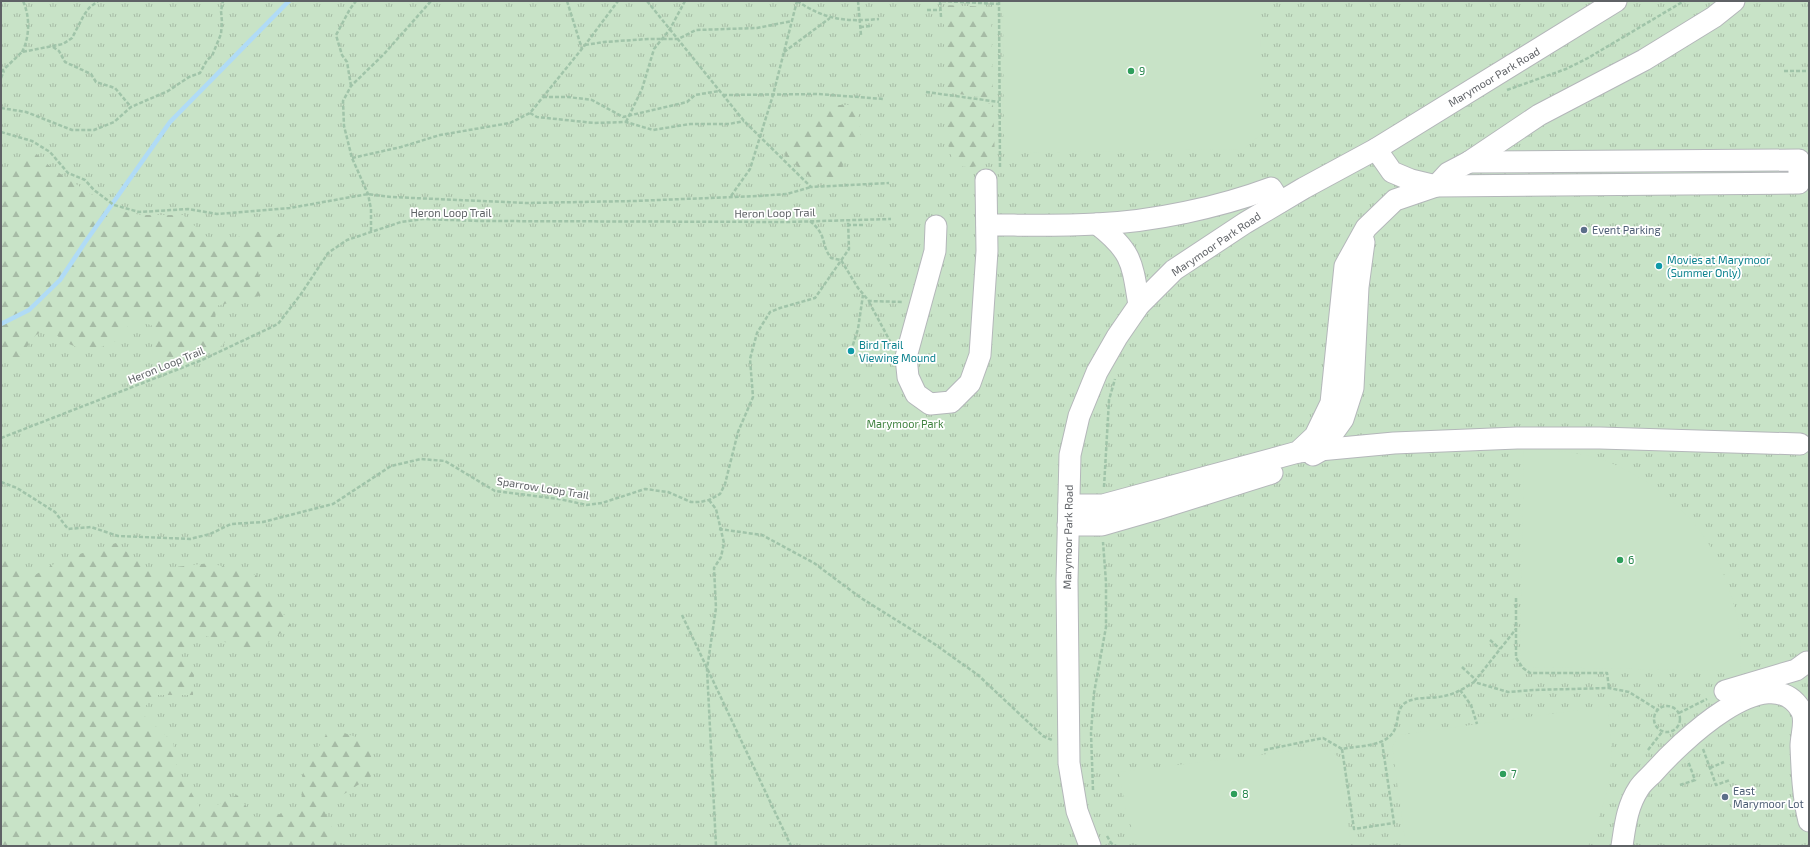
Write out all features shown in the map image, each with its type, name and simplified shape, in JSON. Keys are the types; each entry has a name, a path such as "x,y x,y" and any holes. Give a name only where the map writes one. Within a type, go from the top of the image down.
{"street":[{"name":"Marymoor Park Road","path":"1097,839 1077,811 1069,762 1068,515 1070,455 1080,416 1097,372 1117,337 1139,305 1174,270 1245,222 1376,148 1616,1"},
{"path":"1298,452 1315,436 1331,403 1345,266 1366,228 1395,200 1436,186 1448,173 1469,162 1540,115 1644,60 1714,17 1734,1"},
{"path":"1376,148 1392,172 1411,180 1436,186 1798,183 1799,160 1469,162"},
{"path":"936,226 935,251 918,308 906,357 908,377 916,394 930,404 951,402 970,383 980,355 987,225 993,176"},
{"path":"987,225 1097,224 1152,219 1243,199 1271,188 1280,202"},
{"path":"1097,224 1115,238 1127,253 1134,272 1139,305"},
{"path":"1068,515 1102,524 1154,510 1294,466 1320,450 1343,419 1353,388 1358,287 1366,228"},
{"path":"1068,515 1298,452 1394,443 1516,438 1592,438 1800,444"},
{"path":"1725,691 1796,670 1807,662"},
{"path":"1622,846 1627,816 1632,800 1639,787 1686,739 1719,713 1745,699 1762,693 1774,693 1788,697 1802,711 1803,727 1801,744 1806,810 1809,821"}],"path":[{"path":"1,78 3,72 22,52 27,44 28,14 22,1"},
{"path":"22,52 63,44 72,38 84,15 89,8 98,1"},
{"path":"1,108 26,112 72,130 99,129 114,122 131,107 158,95 189,77 200,73 207,60 212,56 221,34 221,11 223,1"},
{"path":"351,86 347,62 342,55 336,35 356,1"},
{"path":"371,232 368,194 352,158 344,126 343,100 351,86 384,54 431,1"},
{"path":"566,1 582,49"},
{"path":"352,158 401,147 440,135 510,123 530,113 582,49 618,1"},
{"path":"646,1 744,121 812,187"},
{"path":"626,122 642,89 654,49 670,29 685,1"},
{"path":"731,197 750,169 773,94 797,1 807,8 830,18 859,21 880,19"},
{"path":"858,1 860,35"},
{"path":"940,17 941,1 999,3 999,102 993,176"},
{"path":"1504,91 1566,68 1588,58 1684,1"},
{"path":"927,10 940,10"},
{"path":"784,53 830,18"},
{"path":"585,45 604,42 663,38 678,39 696,30 757,28 792,21"},
{"path":"860,27 871,26"},
{"path":"53,46 59,51 64,62 91,74 96,82 115,88 131,107"},
{"path":"1784,71 1809,71"},
{"path":"543,97 568,97 592,100 623,117 687,102 695,95 719,91"},
{"path":"926,92 999,102"},
{"path":"722,95 818,94 884,99"},
{"path":"530,113 537,117 594,123 626,122 653,130 690,124 729,124 744,121"},
{"path":"1,132 32,141 50,152 68,173 85,180 94,190 114,205 138,212 188,209 217,214 290,208 368,194 527,203 634,201 787,194 812,187 889,183"},
{"name":"Heron Loop Trail","path":"1,438 202,360 278,324 301,294 328,253 347,240 401,222 423,219 488,221 787,222 891,219"},
{"path":"716,846 707,669 716,608 714,568 721,557 724,543 719,528 716,510 709,500 720,494 725,484 738,432 753,396 750,359 757,333 770,312 815,298 849,249 848,220"},
{"path":"810,221 822,233 825,241 825,250 831,258 841,260 869,301 895,349"},
{"path":"847,225 864,225"},
{"path":"851,351 858,329 863,294"},
{"path":"869,301 898,301 908,303 918,308"},
{"path":"1104,492 1109,400 1116,374"},
{"name":"Sparrow Loop Trail","path":"1,482 17,488 55,512 68,529 91,527 118,536 190,539 210,534 231,524 263,522 333,504 391,466 421,459 445,461 495,491 559,499 587,505 602,503 645,489 668,492 691,502 709,500"},
{"path":"719,528 762,535 814,563 860,598 933,643 978,675 1043,736 1069,748"},
{"path":"1093,794 1091,733 1094,693 1106,627 1106,582 1102,538"},
{"path":"1516,598 1516,658 1523,668 1530,673 1607,673 1609,688"},
{"path":"682,615 791,846"},
{"path":"1264,750 1322,738 1342,750 1386,741 1394,733 1399,710 1404,703 1412,700 1432,699 1445,696 1460,690 1475,681 1516,629"},
{"path":"1490,640 1500,649"},
{"path":"1462,667 1475,681 1508,692 1609,688 1629,692 1658,710"},
{"path":"1460,690 1471,705 1477,724"},
{"path":"1667,706 1677,710 1681,719 1677,729 1667,733 1658,729 1654,719 1658,710 1667,706"},
{"path":"1342,750 1354,829 1394,823 1382,742"},
{"path":"1702,746 1716,785 1730,780"},
{"path":"1680,785 1695,780 1686,759"},
{"path":"1710,768 1724,762"},
{"path":"1097,839 1111,842 1116,846"}],"green space":[{"name":"Marymoor Park","path":"1,1 1809,1 1809,846 1,846"},
{"name":"9","path":"1003,1 1261,1 1260,135 1244,149 1004,153"},
{"path":"944,5 991,7 993,99 945,92"},
{"path":"945,98 993,104 995,160 975,167 964,167 955,162 949,149"},
{"path":"829,105 857,105 861,141 849,154 837,178 814,180 785,156 786,142 811,123"},
{"path":"33,151 53,169 115,210 141,215 183,215 207,237 230,241 251,231 280,234 282,248 257,264 262,295 216,306 215,325 225,342 218,349 160,374 151,354 155,327 134,318 118,340 89,352 64,342 49,328 36,335 19,357 1,362 1,176 8,175"},
{"name":"6","path":"1524,448 1579,454 1612,463 1643,479 1684,512 1696,525 1711,548 1722,570 1731,594 1739,629 1740,671 1530,667 1520,657"},
{"path":"116,543 149,570 210,563 256,575 291,625 256,652 203,635 181,655 194,675 193,695 156,695 140,712 173,742 177,769 203,812 237,795 259,822 301,806 303,773 330,728 370,742 373,775 323,808 340,844 335,846 1,846 1,551 11,555 26,580 63,559"},
{"name":"7","path":"1607,706 1611,736 1611,764 1607,791 1593,836 1588,846 1406,846 1392,746 1399,735"},
{"name":"8","path":"1325,747 1340,758 1351,846 1139,846 1127,816 1119,772"}],"waterway":[{"path":"1,324 29,310 60,280 170,122 289,1"}],"place":[{"name":"9","path":"1131,71"},
{"name":"Event Parking","path":"1584,230"},
{"name":"Movies at Marymoor (Summer Only)","path":"1659,266"},
{"name":"Bird Trail Viewing Mound","path":"851,351"},
{"name":"6","path":"1620,560"},
{"name":"7","path":"1503,774"},
{"name":"8","path":"1234,794"},
{"name":"East Marymoor Lot","path":"1725,797"}]}
